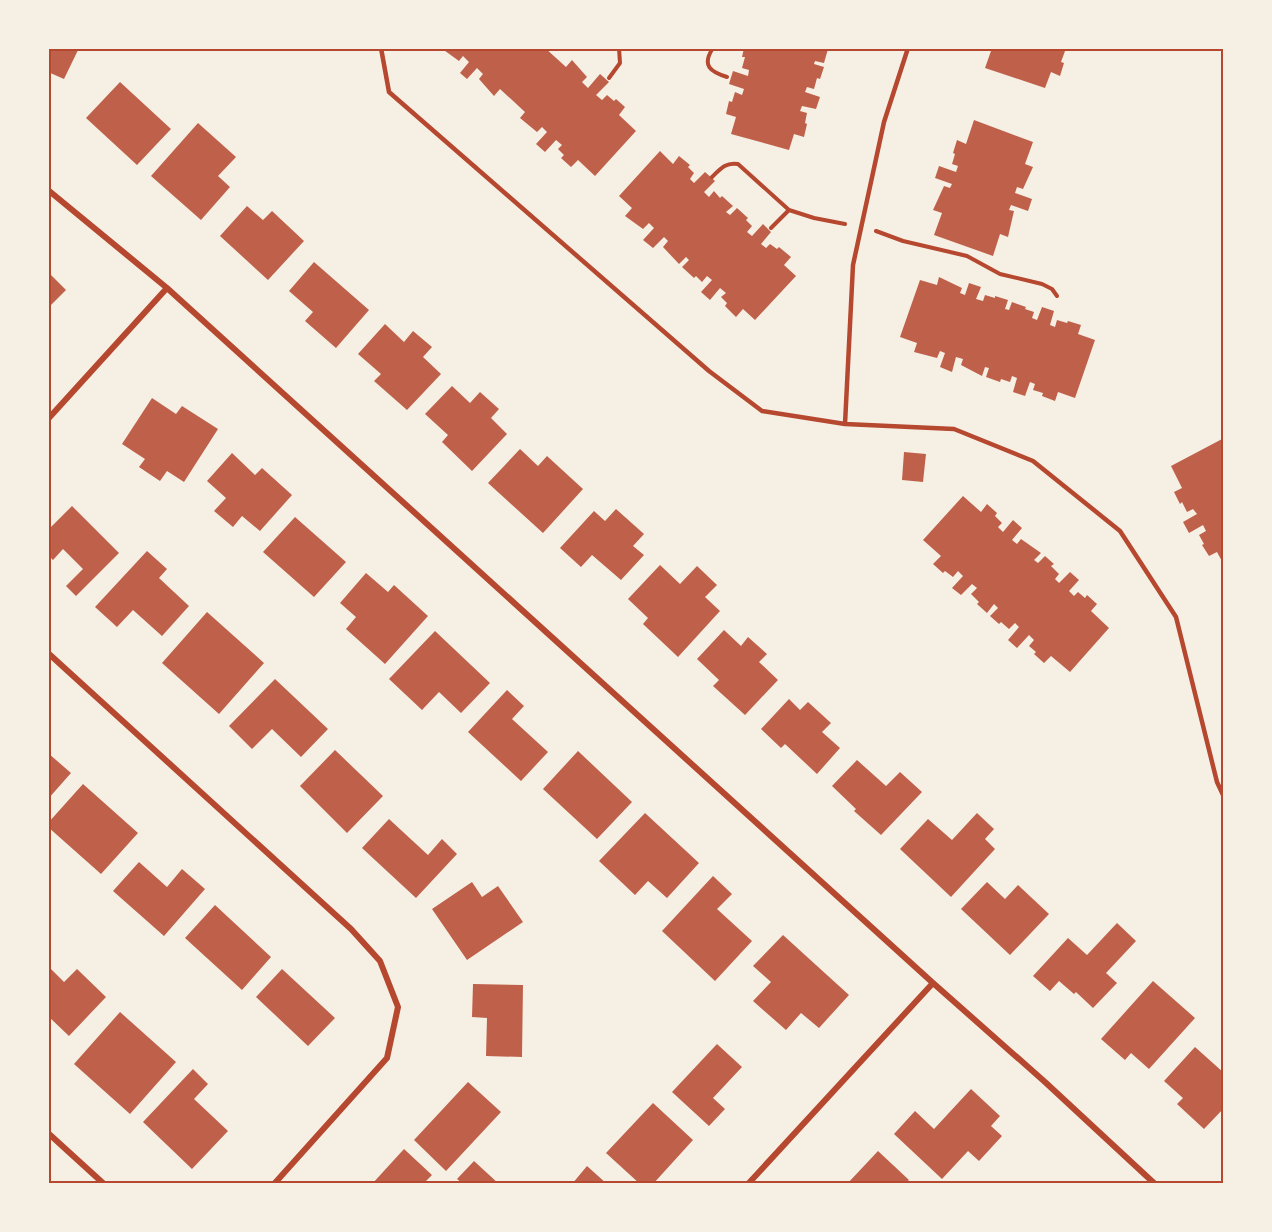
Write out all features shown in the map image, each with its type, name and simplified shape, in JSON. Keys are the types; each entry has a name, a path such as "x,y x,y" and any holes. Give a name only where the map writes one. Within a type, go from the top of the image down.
{"street":[{"path":"48,190 167,288 933,983 1046,1082 1155,1184"},
{"path":"48,419 167,288"},
{"path":"48,652 351,929 380,962 398,1007 387,1058 274,1184"},
{"path":"748,1184 933,983"},
{"path":"48,1132 104,1184"}],"lane":[{"path":"381,48 389,92 709,371 762,411 845,424 954,429 1033,460 1119,531 1176,617 1217,782 1224,797"},
{"path":"845,424 853,265 884,122 908,48"}],"path":[{"path":"609,78 620,63 619,48"},
{"path":"713,48 709,53 708,65 712,72 727,77"},
{"path":"712,177 721,167 730,163 738,164 789,210 814,218 861,226 903,241 967,256 1000,274 1042,284 1052,289 1057,296"},
{"path":"771,228 789,210"}],"building":[{"path":"48,48 79,48 64,79 48,72"},
{"path":"441,48 545,48 566,67 572,60 587,77 582,82 588,88 600,74 609,82 596,95 602,100 607,95 625,107 619,115 636,131 595,176 578,160 571,167 561,158 564,155 558,149 562,145 556,140 545,152 536,144 547,132 542,127 537,132 520,118 525,112 500,89 494,96 479,79 483,74 477,68 467,79 460,73 469,62 463,56 459,61"},
{"path":"744,48 828,49 824,63 815,61 814,64 824,67 820,79 817,78 814,89 807,87 805,92 820,97 816,109 802,106 800,111 807,113 804,137 794,134 789,150 731,134 736,117 726,114 729,101 732,102 735,92 742,95 744,89 729,84 733,71 748,76 749,70 742,68 745,57 742,57"},
{"path":"983,48 1059,48 1065,51 1061,62 1064,63 1060,76 1051,72 1045,88 985,68 991,51"},
{"path":"120,82 171,129 137,165 86,118"},
{"path":"974,120 1033,142 1025,164 1033,167 1023,189 1017,187 1015,193 1032,199 1028,211 1011,205 1009,210 1014,211 1008,237 1000,234 993,256 934,235 942,213 933,210 944,186 950,188 952,184 935,178 939,166 956,172 958,166 952,164 957,140 966,144"},
{"path":"198,123 236,157 218,176 230,187 201,220 151,176"},
{"path":"660,151 673,164 679,156 690,165 688,167 694,173 690,179 694,183 705,172 715,181 704,192 709,197 714,191 720,198 722,196 733,206 726,212 730,215 737,208 748,218 746,220 752,226 747,232 752,236 763,224 771,232 761,244 766,248 770,244 777,249 779,247 791,257 784,265 796,276 755,320 743,309 736,317 725,306 727,303 721,297 726,293 720,288 710,300 701,292 712,280 707,276 702,282 696,276 694,278 682,267 689,260 686,257 679,264 663,247 668,241 664,237 653,248 643,240 654,228 649,223 643,229 625,216 632,208 619,196"},
{"path":"247,206 263,220 272,211 304,241 268,280 220,236"},
{"path":"314,262 369,310 336,348 305,321 313,312 289,291"},
{"path":"48,272 66,290 48,308"},
{"path":"939,277 962,288 960,293 965,295 969,283 981,287 976,299 983,301 985,295 1008,300 1005,309 1009,310 1012,302 1034,312 1032,318 1037,320 1042,307 1054,311 1050,325 1055,327 1057,320 1081,325 1078,334 1095,340 1075,398 1058,392 1055,401 1033,390 1035,384 1030,382 1025,396 1013,392 1017,378 1012,376 1010,382 1001,379 1000,382 986,377 989,368 985,367 982,376 961,365 963,359 956,357 952,372 940,367 945,353 940,351 937,358 914,352 917,343 900,337 920,280 937,285"},
{"path":"385,324 404,342 413,331 432,347 423,357 441,374 407,410 374,381 381,374 358,354"},
{"path":"452,386 470,403 480,392 499,409 491,418 507,434 472,471 442,442 448,435 425,414"},
{"path":"152,398 176,414 182,406 218,429 184,482 167,471 160,481 139,467 145,459 122,444"},
{"path":"1224,438 1224,565 1217,552 1209,556 1202,545 1204,544 1199,535 1206,531 1203,525 1189,533 1183,522 1197,514 1193,509 1187,512 1182,502 1180,504 1174,492 1182,488 1171,466"},
{"path":"520,449 538,466 547,456 583,489 543,533 488,483"},
{"path":"904,452 926,454 923,482 902,480"},
{"path":"232,453 255,475 262,468 292,495 260,531 242,516 233,527 214,511 226,498 207,481"},
{"path":"963,496 981,512 987,504 997,513 995,516 1002,523 998,527 1003,532 1013,520 1022,528 1012,540 1017,544 1021,539 1041,553 1034,560 1038,563 1045,556 1054,564 1051,566 1059,574 1055,579 1059,583 1070,572 1079,580 1069,591 1074,596 1078,592 1085,598 1087,595 1097,604 1091,611 1109,628 1070,672 1051,656 1044,663 1034,654 1036,652 1029,646 1034,640 1029,635 1017,648 1008,640 1019,627 1015,623 1009,629 1001,622 999,624 990,616 998,608 994,604 987,613 977,604 979,602 971,594 977,588 972,584 961,595 952,588 963,576 958,571 953,577 945,571 943,573 933,564 941,556 923,540"},
{"path":"72,506 119,553 76,596 66,586 83,569 63,549 53,560 48,555 48,530"},
{"path":"616,509 644,534 633,546 644,555 621,580 592,555 581,567 560,548 594,511 605,521"},
{"path":"295,517 346,562 314,597 263,552"},
{"path":"147,551 167,569 159,578 189,606 162,636 133,610 117,627 95,607"},
{"path":"660,565 680,584 697,566 717,585 705,597 720,611 678,657 643,624 648,618 628,599"},
{"path":"366,573 388,592 394,585 428,616 385,664 346,629 356,617 340,603"},
{"path":"207,612 264,663 219,714 162,663"},
{"path":"724,630 741,646 748,637 767,654 759,662 778,680 745,715 713,686 719,680 697,659"},
{"path":"435,631 490,683 461,713 439,692 422,710 389,679"},
{"path":"275,679 328,729 301,757 272,729 252,749 229,726"},
{"path":"507,690 524,706 512,719 548,752 521,781 468,732"},
{"path":"789,699 800,710 808,702 831,723 822,732 840,748 817,774 785,744 781,748 761,729"},
{"path":"335,750 383,796 347,833 300,786"},
{"path":"578,751 632,802 597,839 543,789"},
{"path":"48,753 71,773 48,799"},
{"path":"857,760 886,786 900,772 922,792 881,835 854,811 856,809 832,786"},
{"path":"83,784 138,833 101,874 48,827 48,823"},
{"path":"645,813 699,863 667,898 648,881 635,895 599,861"},
{"path":"977,813 994,829 985,839 995,849 951,897 900,849 928,819 952,840"},
{"path":"389,819 428,855 442,839 457,854 416,898 362,848"},
{"path":"139,862 167,887 182,869 205,889 164,936 113,891"},
{"path":"713,876 732,894 717,909 752,941 715,981 662,931"},
{"path":"472,882 482,897 498,886 523,922 467,960 432,909"},
{"path":"987,882 1005,899 1018,885 1049,914 1010,955 961,909"},
{"path":"215,905 271,957 242,990 185,938"},
{"path":"1117,923 1136,941 1106,973 1117,983 1093,1008 1076,992 1074,994 1059,981 1050,991 1033,976 1068,938 1087,955"},
{"path":"783,935 849,995 819,1028 801,1013 786,1030 753,1001 771,982 753,966"},
{"path":"48,966 64,982 77,969 106,997 69,1036 48,1016"},
{"path":"282,969 335,1018 308,1046 256,997"},
{"path":"1153,981 1195,1018 1149,1069 1131,1053 1125,1060 1101,1039"},
{"path":"473,984 523,985 522,1057 486,1056 487,1018 472,1017"},
{"path":"120,1012 176,1062 130,1114 74,1064"},
{"path":"717,1044 742,1067 713,1098 725,1109 709,1126 672,1092"},
{"path":"1195,1047 1224,1073 1224,1108 1204,1129 1177,1104 1183,1098 1164,1081"},
{"path":"193,1069 208,1084 194,1099 228,1131 192,1169 143,1122"},
{"path":"468,1082 501,1112 446,1171 414,1140"},
{"path":"971,1089 1000,1116 991,1126 1002,1136 979,1161 968,1151 942,1179 894,1134 915,1111 934,1129"},
{"path":"653,1103 693,1140 653,1184 640,1184 606,1153"},
{"path":"404,1149 432,1175 423,1184 372,1184"},
{"path":"878,1151 909,1180 905,1184 847,1184"},
{"path":"474,1161 499,1184 463,1184 457,1179"},
{"path":"587,1166 607,1184 572,1184"}]}
